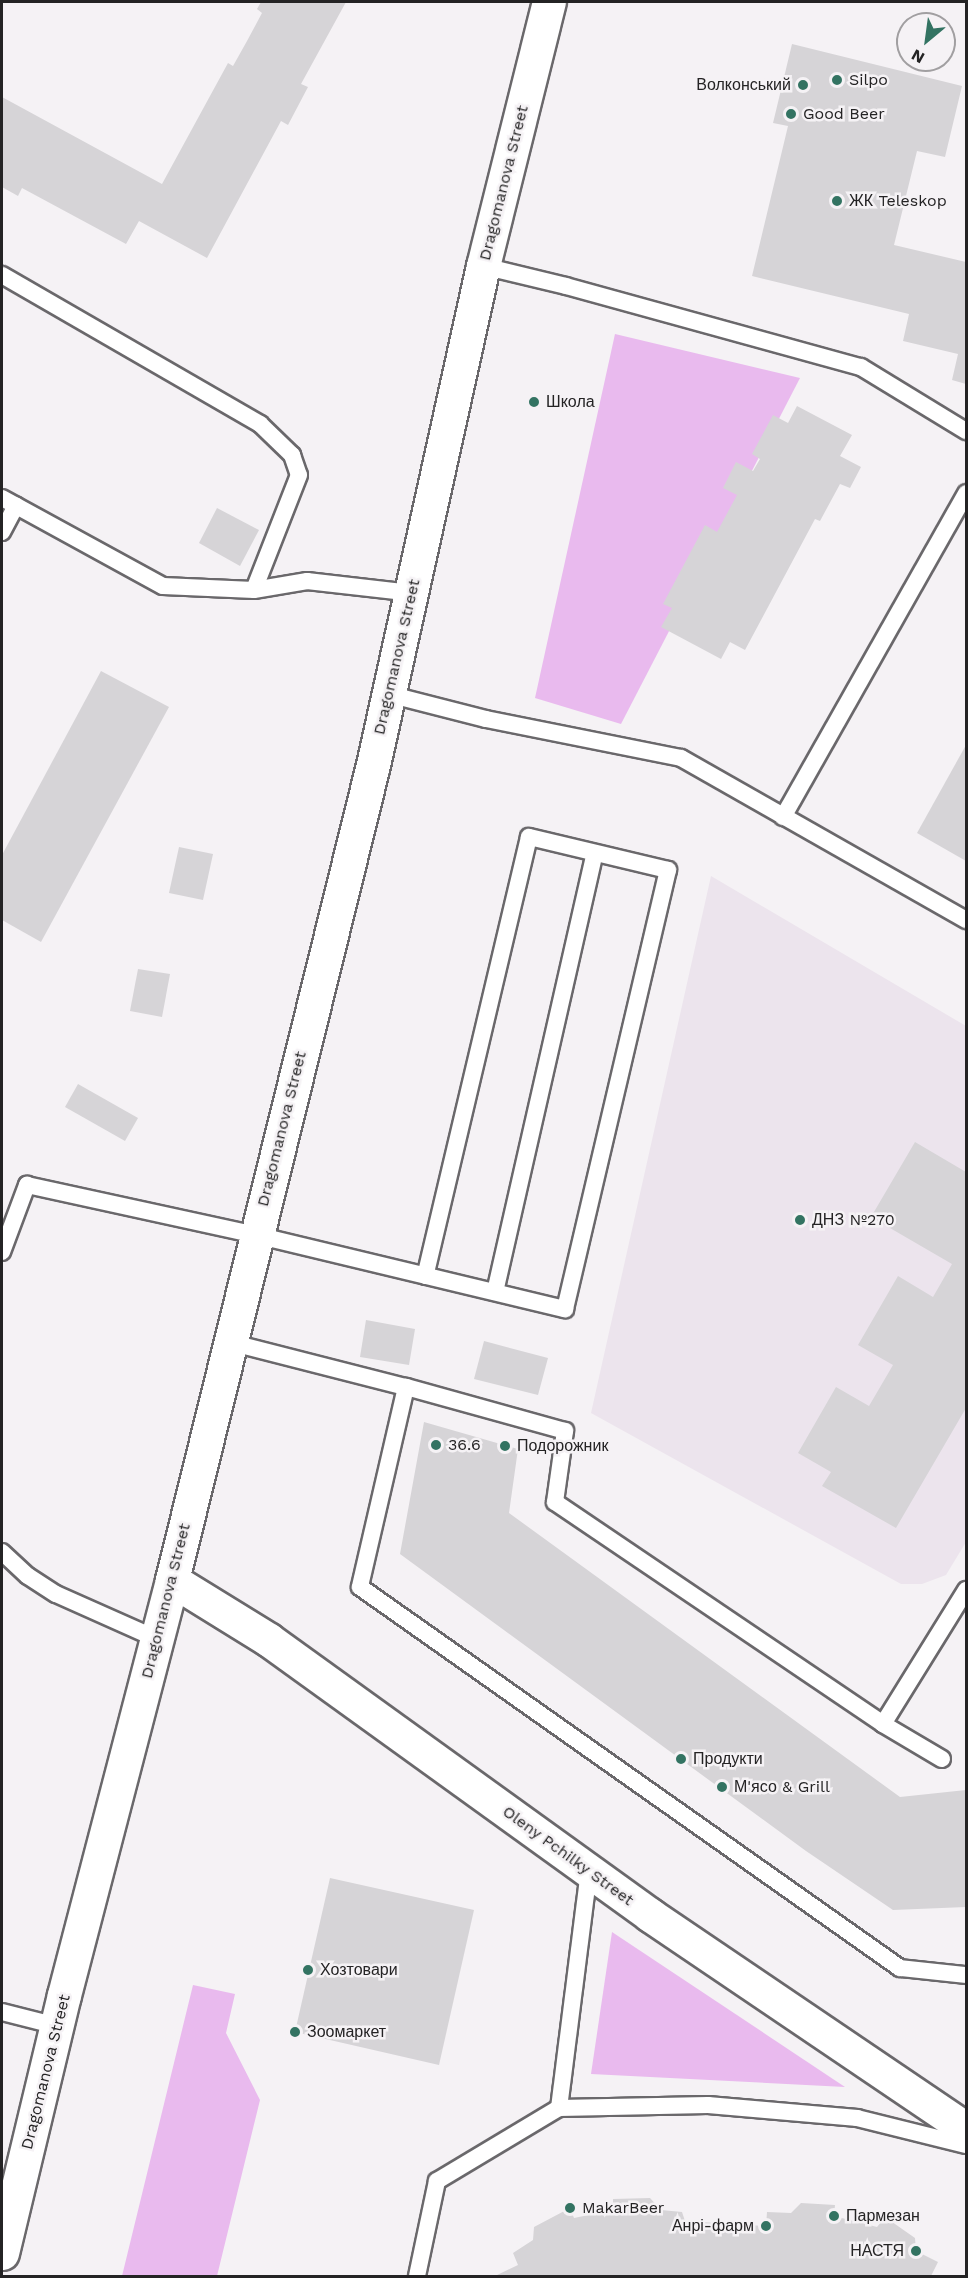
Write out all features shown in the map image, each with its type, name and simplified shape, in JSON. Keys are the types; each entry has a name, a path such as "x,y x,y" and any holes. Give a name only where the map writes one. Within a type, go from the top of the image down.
{"street":[{"name":"Dragomanova Street","path":"2,2253 57,2026 172,1580 413,593 483,266 549,2"},
{"name":"Oleny Pchilky Street","path":"172,1580 269,1640 589,1872 966,2129"}],"lane":[{"path":"483,266 566,286 861,367 966,431"},
{"path":"2,275 260,424 292,455 299,475 254,590"},
{"path":"783,817 966,493"},
{"path":"2,532 9,502 163,586 254,590 307,581 413,593"},
{"path":"388,694 486,719 681,758 966,920"},
{"path":"2,1252 27,1185 256,1235 425,1276 566,1309 668,870 528,837 425,1276"},
{"path":"495,1292 595,853"},
{"path":"230,1342 565,1431 555,1502 883,1724 942,1759"},
{"path":"406,1387 360,1587 900,1968 966,1975"},
{"path":"2,1552 28,1576 56,1594 157,1639"},
{"path":"883,1724 966,1590"},
{"path":"559,2108 589,1872"},
{"path":"2,2012 57,2026"},
{"path":"417,2277 437,2181 559,2108 708,2105 857,2118 966,2145"}],"shaded area":[{"path":"615,334 800,378 621,724 535,698"},
{"name":"ДНЗ №270","path":"711,876 966,1026 966,1542 946,1575 922,1584 901,1584 591,1413"},
{"path":"612,1932 845,2087 591,2074"},
{"path":"193,1985 235,1994 226,2033 260,2100 217,2276 122,2276"}],"building":[{"path":"261,2 346,2 301,84 308,87 288,125 281,121 207,258 139,221 126,244 22,188 18,196 2,187 2,97 162,184 228,63 233,66 247,41 262,13 257,9"},
{"name":"ЖК Teleskop","path":"792,44 896,70 896,72 905,72 962,86 945,157 917,151 894,245 966,262 966,384 952,380 958,354 903,341 909,314 752,276 788,126 773,123"},
{"path":"797,406 852,435 840,456 861,467 850,488 840,484 820,521 815,519 745,650 730,642 721,659 661,627 672,608 663,604 705,525 717,532 737,495 723,488 736,462 753,471 760,459 752,454 773,415 788,423"},
{"path":"217,508 259,530 240,566 199,543"},
{"path":"101,671 169,707 41,942 2,920 2,855"},
{"path":"966,745 966,861 917,833"},
{"path":"179,847 213,854 203,900 169,893"},
{"path":"138,969 170,974 162,1017 130,1011"},
{"path":"78,1084 138,1118 125,1141 65,1107"},
{"path":"915,1142 966,1172 966,1408 896,1528 822,1486 831,1472 798,1453 836,1387 869,1406 893,1365 858,1345 898,1276 933,1297 952,1264 871,1217"},
{"path":"366,1320 415,1329 409,1365 360,1357"},
{"path":"484,1341 548,1358 538,1395 474,1379"},
{"path":"424,1422 518,1449 509,1513 900,1797 966,1790 966,1907 893,1910 806,1851 400,1554"},
{"path":"330,1878 474,1910 439,2065 295,2032"},
{"path":"650,2198 661,2210 682,2212 685,2221 766,2226 767,2212 791,2213 801,2203 835,2205 834,2216 877,2227 885,2217 915,2238 916,2251 938,2262 931,2276 495,2276 518,2265 513,2253 533,2240 534,2227 570,2208 574,2218 613,2210 613,2199"}],"place":[{"name":"Silpo","path":"837,80"},
{"name":"Волконський","path":"803,85"},
{"name":"Good Beer","path":"791,114"},
{"name":"ЖК Teleskop","path":"837,201"},
{"name":"Школа","path":"534,402"},
{"name":"ДНЗ №270","path":"800,1220"},
{"name":"36.6","path":"436,1445"},
{"name":"Подорожник","path":"505,1446"},
{"name":"Продукти","path":"681,1759"},
{"name":"М'ясо & Grill","path":"722,1787"},
{"name":"Хозтовари","path":"308,1970"},
{"name":"Зоомаркет","path":"295,2032"},
{"name":"MakarBeer","path":"570,2208"},
{"name":"Пармезан","path":"834,2216"},
{"name":"Анрі-фарм","path":"766,2226"},
{"name":"НАСТЯ","path":"916,2251"}]}
